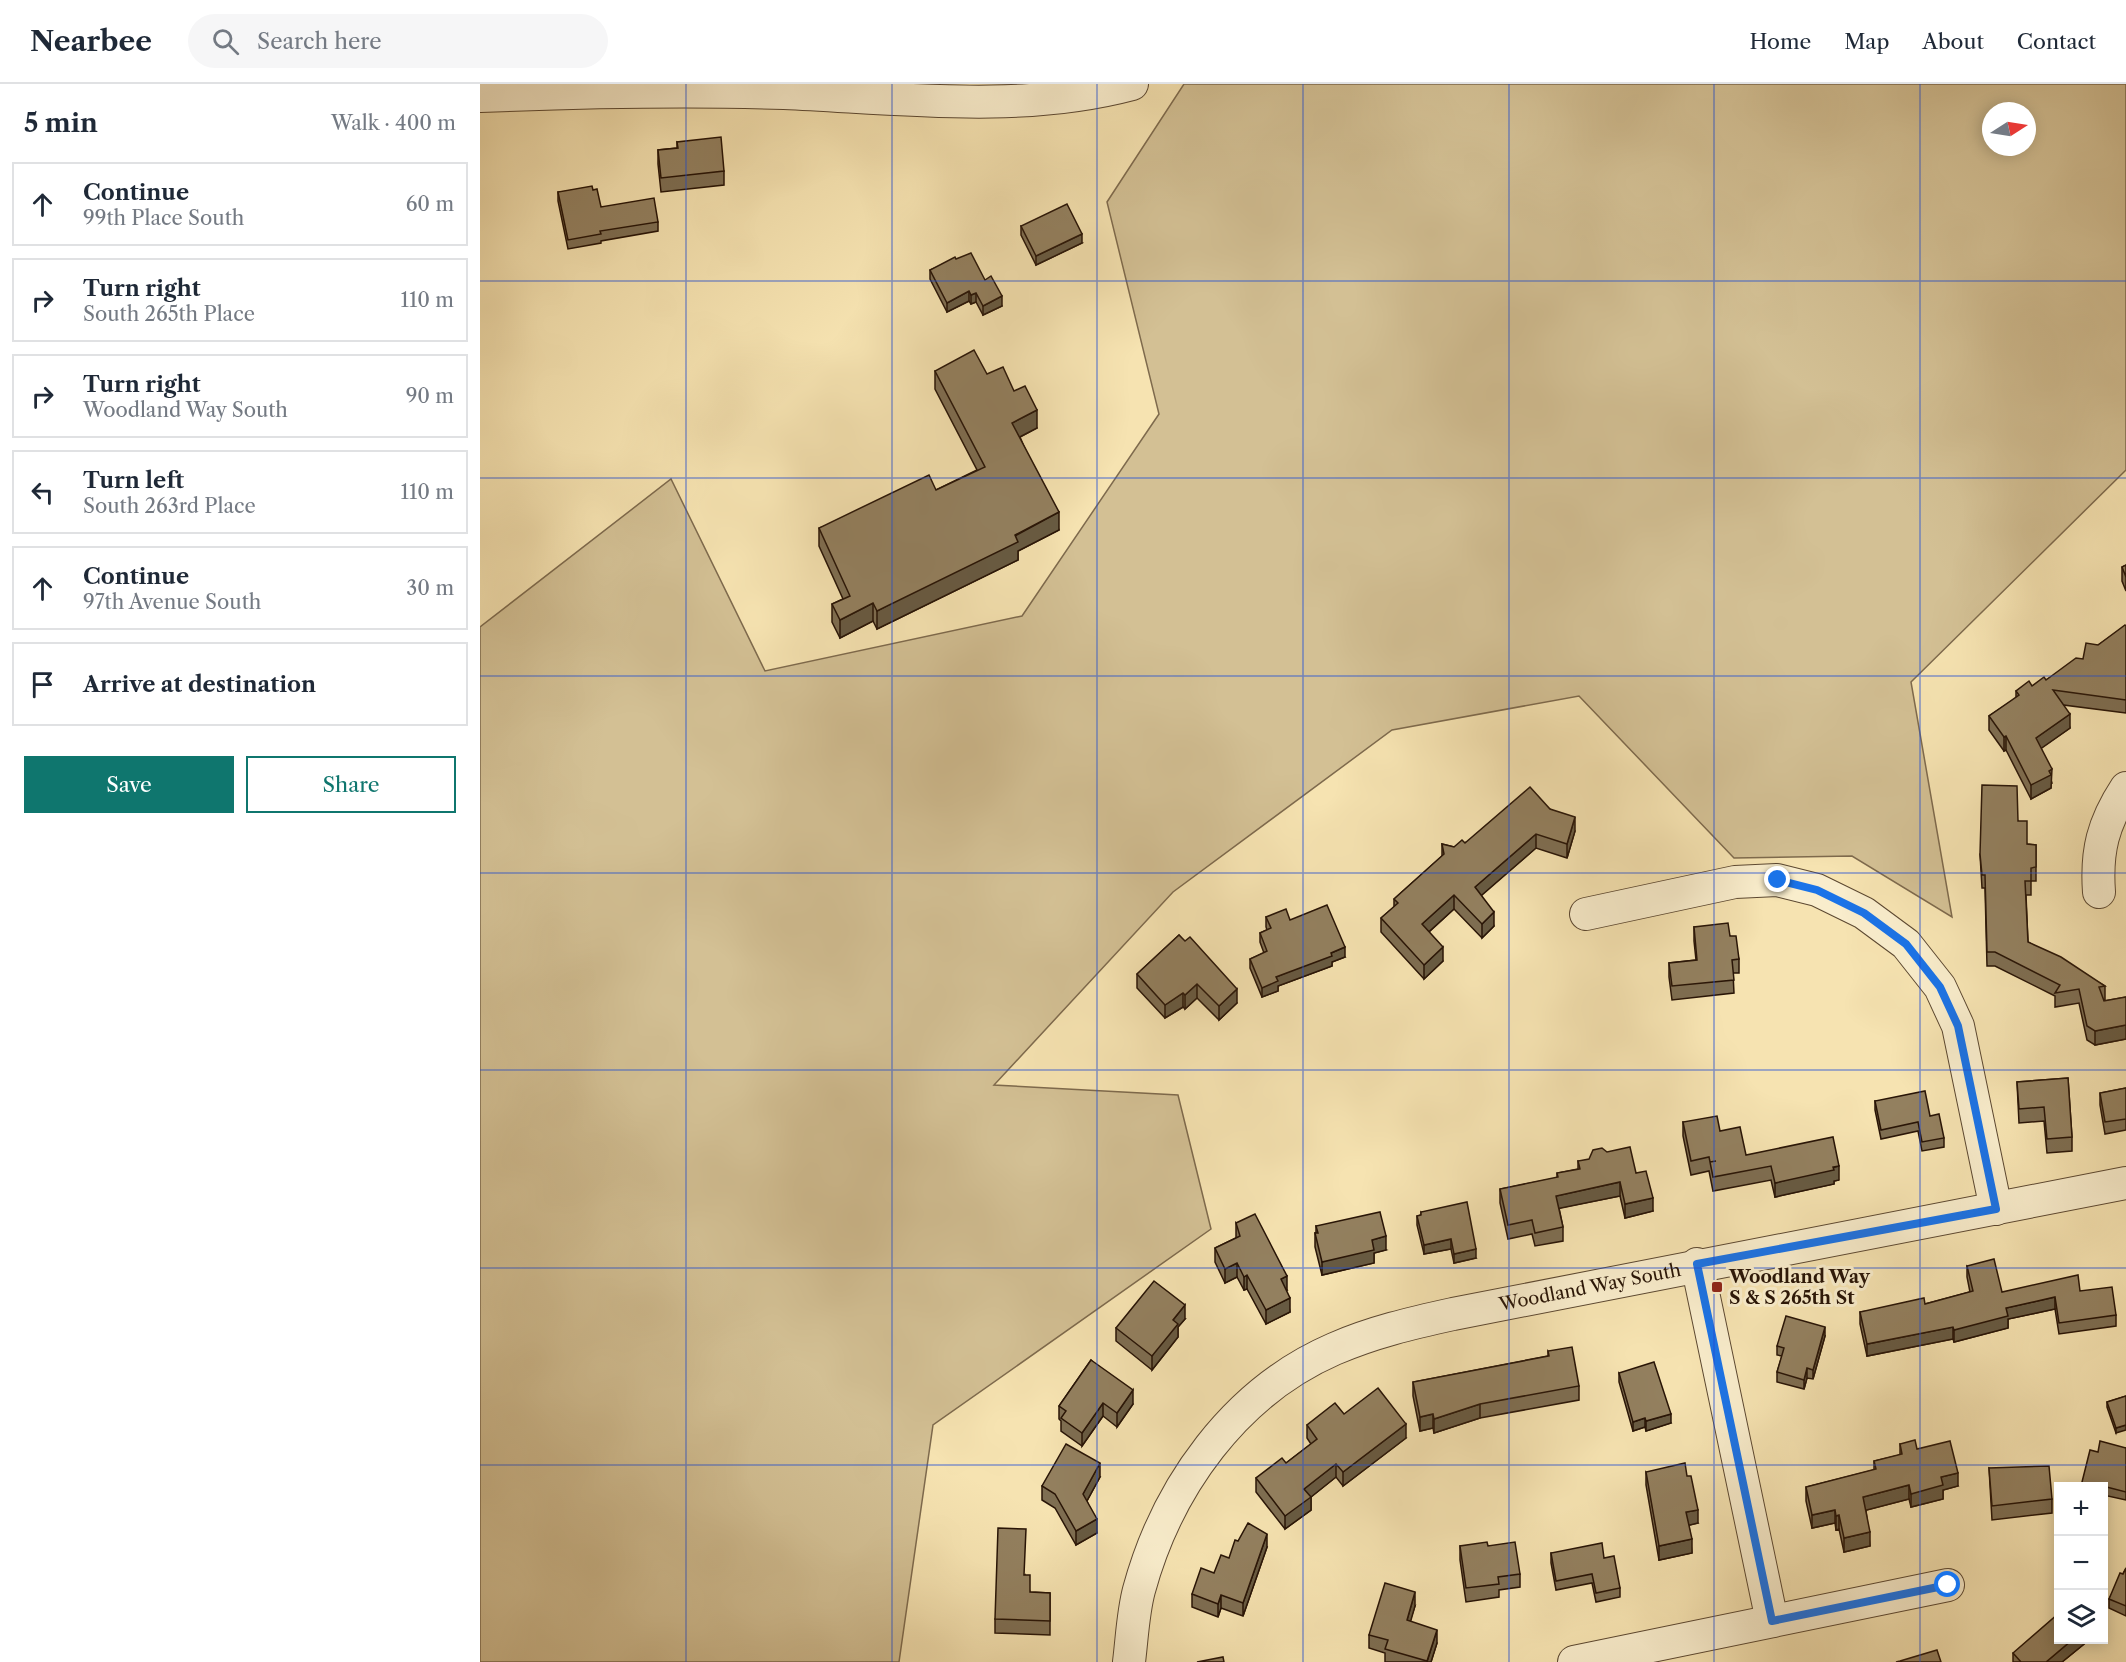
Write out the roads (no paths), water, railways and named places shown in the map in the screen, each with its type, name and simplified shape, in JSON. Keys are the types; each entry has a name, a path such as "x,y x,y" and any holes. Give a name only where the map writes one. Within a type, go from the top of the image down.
{"street":[{"path":"480,96 701,90 1002,101 1076,95 1132,84"},
{"path":"2099,892 2097,864 2102,835 2112,811 2126,788"},
{"path":"1586,914 1735,882 1778,880 1817,890 1864,913 1906,944 1940,987 1958,1026 1996,1209"},
{"name":"Woodland Way South","path":"1129,1662 1138,1592 1156,1537 1180,1488 1234,1418 1272,1387 1333,1349 1410,1323 1697,1264 2126,1183"},
{"path":"1697,1264 1772,1621"},
{"path":"1574,1662 1948,1585"}],"place":[{"name":"Woodland Way S & S 265th St","path":"1717,1287"}]}
